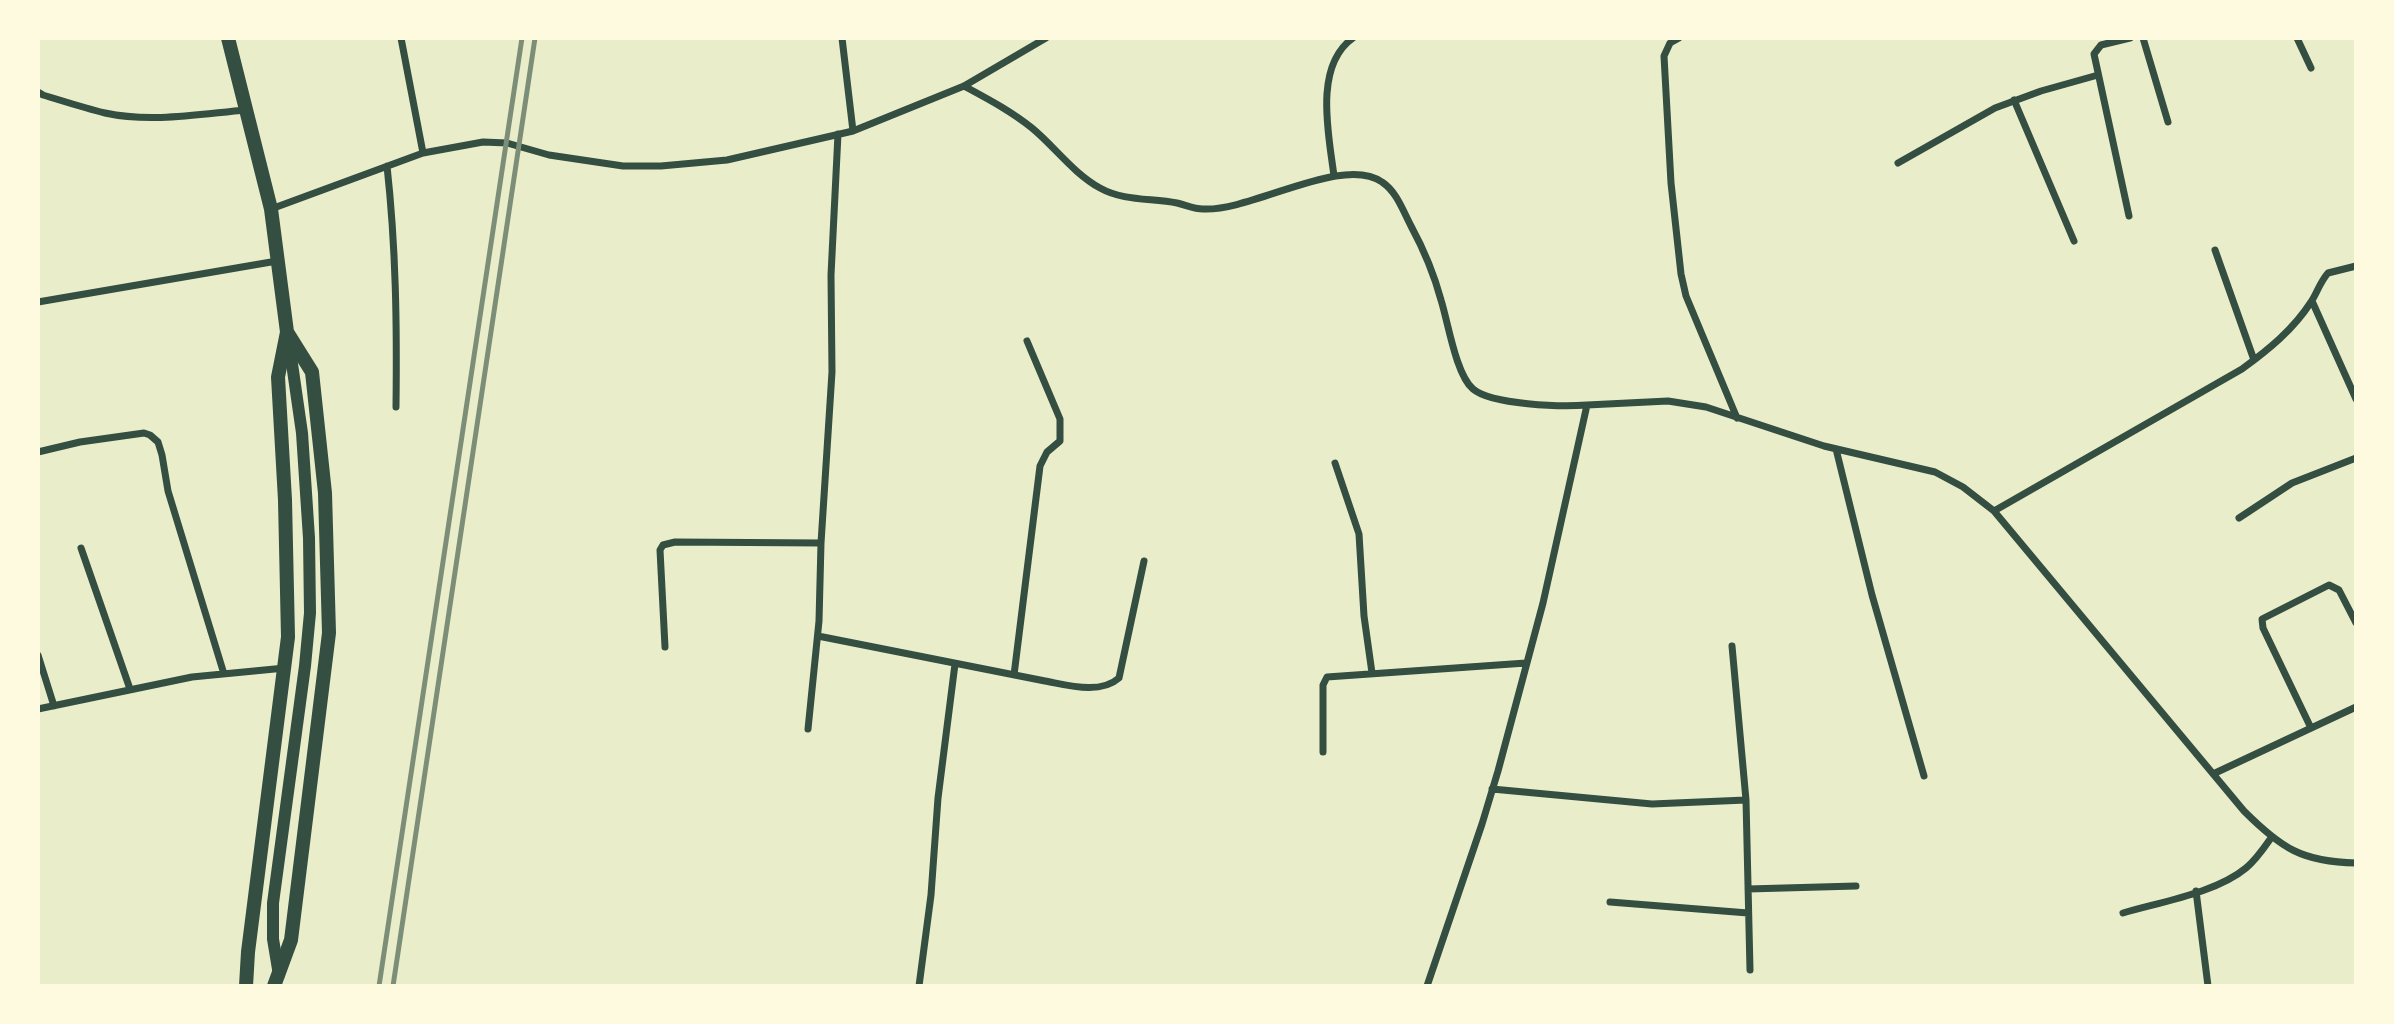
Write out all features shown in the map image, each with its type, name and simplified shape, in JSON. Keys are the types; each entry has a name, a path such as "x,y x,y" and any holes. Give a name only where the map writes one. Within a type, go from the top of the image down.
{"main road":[{"path":"228,38 271,209 287,332 278,377 289,592 286,668 249,938 246,985"},
{"path":"274,985 291,940 328,633 325,493 312,372 287,332"}],"street":[{"path":"401,38 423,153"},
{"path":"842,38 853,131"},
{"path":"1334,176 1327,119 1328,82 1335,57 1353,38"},
{"path":"1679,38 1670,43 1664,56 1671,183 1681,274 1686,296 1737,418"},
{"path":"2129,216 2095,50 2101,45 2130,38"},
{"path":"2143,38 2168,122"},
{"path":"2297,38 2311,68"},
{"path":"271,209 423,153 483,142 507,143 549,155 624,166 661,166 727,160 853,131 964,86 1043,39"},
{"path":"1898,163 1995,108 2098,75"},
{"path":"964,86 1000,105 1033,129 1085,178 1115,195 1200,209 1225,209 1334,176 1362,174 1382,182 1395,194 1424,250 1459,364 1472,388 1482,395 1560,407 1668,401 1706,407 1836,449 1935,472 1963,487 1994,511 2244,811 2271,838 2290,850 2328,862 2356,863"},
{"path":"38,92 107,113 140,116 171,117 246,110"},
{"path":"2014,100 2074,241"},
{"path":"808,729 818,636 832,372 831,275 838,134"},
{"path":"387,166 395,232 397,281 396,407"},
{"path":"2215,250 2254,360"},
{"path":"38,302 277,261"},
{"path":"1994,511 2194,398 2254,360 2274,346 2312,301 2328,273 2356,266"},
{"path":"2312,301 2356,399"},
{"path":"281,985 273,939 273,903 310,613 309,538 302,433 296,377 287,332"},
{"path":"1014,675 1040,466 1046,452 1056,445 1061,434 1060,419 1027,341"},
{"path":"1427,985 1492,789 1543,603 1587,405"},
{"path":"38,452 80,442 144,433 158,442 168,491 224,674"},
{"path":"1836,449 1872,595 1924,776"},
{"path":"2239,518 2292,484 2356,457"},
{"path":"1335,463 1359,534 1363,616 1372,673"},
{"path":"665,647 660,550 663,545 675,542 821,543"},
{"path":"81,548 130,689"},
{"path":"818,636 1079,687 1102,687 1113,684 1119,678 1144,561"},
{"path":"2311,728 2263,628 2262,619 2329,585 2339,590 2356,622"},
{"path":"1732,646 1746,800 1750,970"},
{"path":"38,655 54,706"},
{"path":"1322,752 1324,680 1334,675 1526,663"},
{"path":"919,985 955,664"},
{"path":"38,709 192,677 286,668"},
{"path":"2213,774 2356,707"},
{"path":"1492,789 1652,804 1746,800"},
{"path":"2123,914 2230,878 2246,868 2271,838"},
{"path":"1748,889 1856,886"},
{"path":"2196,891 2208,985"},
{"path":"1610,902 1748,914"}],"railway":[{"path":"379,986 522,38"},
{"path":"393,986 535,38"}]}
